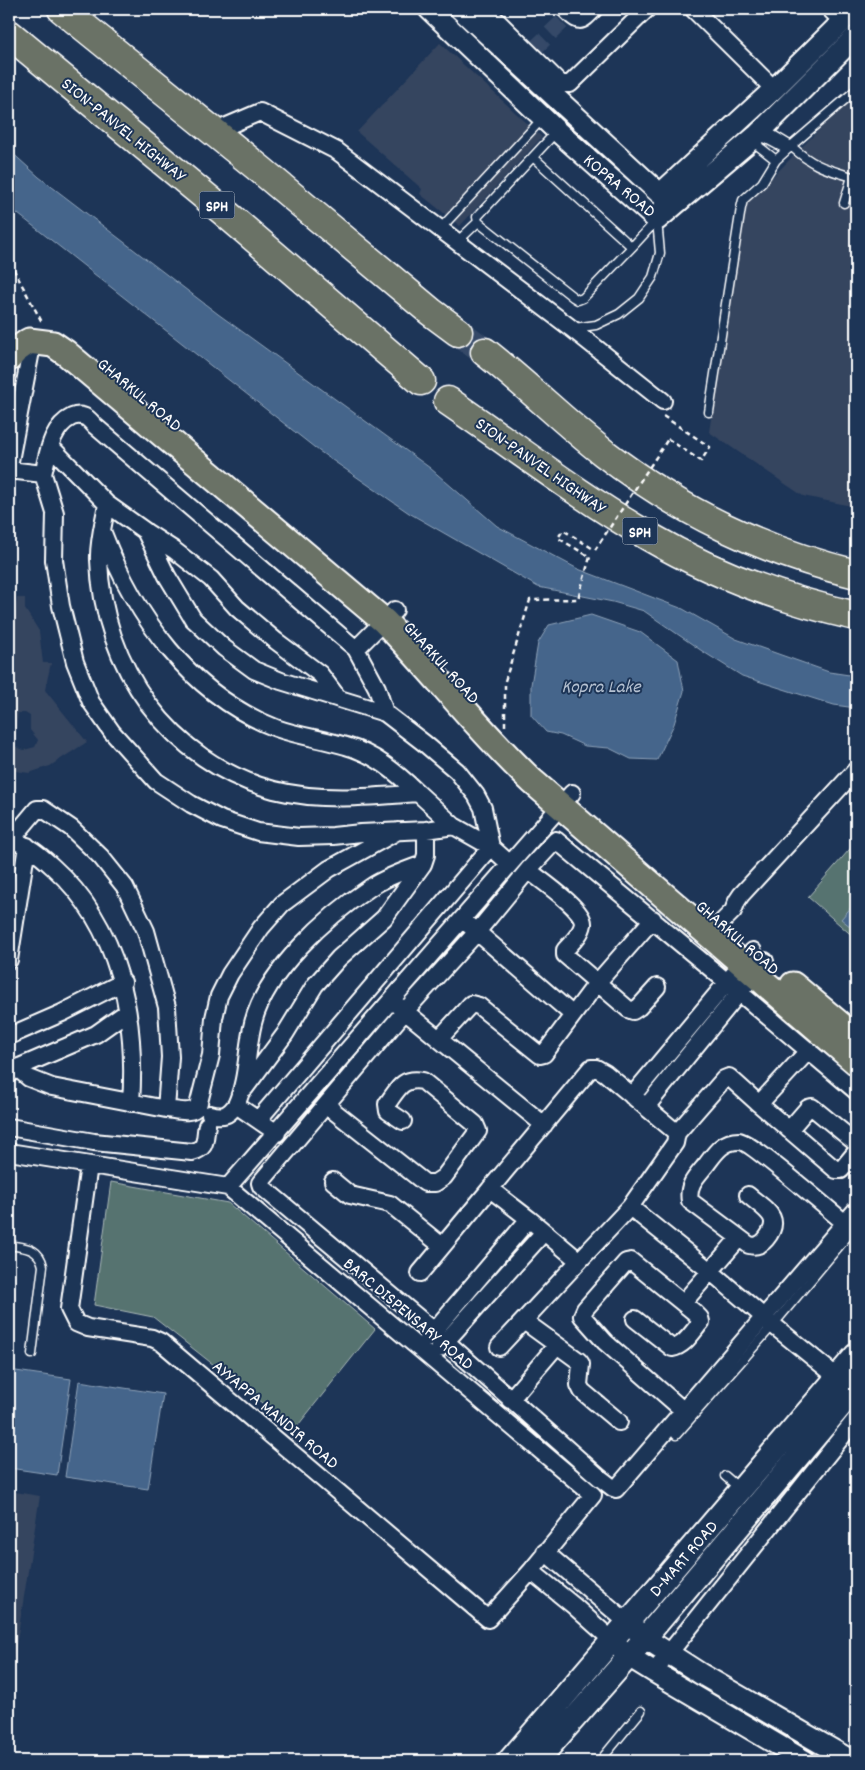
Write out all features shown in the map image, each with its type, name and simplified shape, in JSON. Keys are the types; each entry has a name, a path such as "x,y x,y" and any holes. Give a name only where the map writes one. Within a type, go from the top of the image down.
{"highway":[{"path":"62,9 431,312 458,332"},
{"name":"SION-PANVEL HIGHWAY","path":"9,34 223,211 421,381"},
{"name":"SPH","path":"485,352 516,376 603,452 671,500 745,538 799,558 856,574"},
{"name":"SION-PANVEL HIGHWAY","path":"448,401 649,537 728,576 770,592 856,616"}],"main road":[{"path":"9,358 32,338"},
{"name":"GHARKUL ROAD","path":"32,338 53,344 66,353 390,616 426,640 505,730 543,769 566,799"},
{"name":"GHARKUL ROAD","path":"390,616 414,651 467,714 510,760 566,799 721,922 747,970 856,1062"},
{"name":"GHARKUL ROAD","path":"747,970 856,1038"},
{"name":"D-MART ROAD","path":"537,1761 620,1648 628,1623 733,1483 837,1377 856,1355"},
{"name":"D-MART ROAD","path":"509,1761 620,1648 645,1638 856,1388"}],"street":[{"name":"KOPRA ROAD","path":"429,9 550,124 657,220 687,182 842,13"},
{"name":"KOPRA ROAD","path":"460,9 527,56 563,106 660,194 687,182 757,134 856,36"},
{"path":"485,9 527,56 560,84 570,84 647,9"},
{"path":"566,14 580,21 584,20 594,9"},
{"path":"563,106 658,9"},
{"path":"693,9 774,89"},
{"path":"213,132 260,112 337,151 571,328 663,401"},
{"path":"9,466 32,338"},
{"path":"385,713 377,688 356,649 87,418 77,415 65,420 58,428 50,446 43,474 54,513 54,560 61,606 75,662 90,702 112,732 156,781 190,804 222,820 258,832 299,837 333,836 426,830 454,826"},
{"path":"50,446 107,504 174,550 211,579 237,608 320,674 338,698"},
{"path":"9,470 43,474"},
{"path":"107,504 98,558 103,601 114,644 138,689 155,713 184,745 206,760 245,781 302,796 333,798 373,797 418,793"},
{"path":"145,531 167,576 193,619 224,648 254,670 281,681 385,713 457,771 476,795 483,808 491,847"},
{"path":"102,532 114,563 152,628 178,660 204,686 247,715 277,728 348,746 372,757 389,767 454,826 491,847 510,864"},
{"path":"356,649 390,616"},
{"path":"745,898 856,770"},
{"path":"9,1152 228,1187 566,799"},
{"path":"131,1103 132,1045 122,982 96,917 67,879 27,846 10,839 37,809 43,809 77,834 101,857 124,887 146,931 167,1007 170,1057 166,1109"},
{"path":"9,1127 94,1142 192,1152 200,1150 203,1147 209,1120 230,1114 285,1034 315,985 340,958 384,918 423,864 426,855 426,830"},
{"path":"13,1071 52,1088 166,1109 196,1110 211,1055 214,1018 219,996 230,974 261,928 282,904 307,884 354,854 398,831"},
{"path":"856,1091 809,1050 747,970 653,919 560,841 556,840 405,1012 260,1183 261,1186 440,1336 600,1478 616,1489 684,1411 769,1321 851,1225 856,1210"},
{"path":"9,960 27,846"},
{"path":"258,1120 491,847"},
{"path":"239,1099 253,1023 272,981 290,958 327,922 372,886 423,864"},
{"path":"721,922 737,901 745,898 774,869"},
{"path":"528,870 581,915 583,923 578,935 565,950 565,955 628,1009 634,1011 657,987"},
{"path":"439,1039 471,1004 479,1006 540,1055 544,1054 597,983 653,919"},
{"path":"461,920 573,1015"},
{"path":"632,1096 747,970"},
{"path":"646,1107 747,970"},
{"path":"9,1036 62,1013 122,982"},
{"path":"390,1000 544,1125"},
{"path":"13,1071 96,1034 127,1012"},
{"path":"759,1104 809,1050"},
{"path":"420,1273 590,1068 596,1068 677,1133"},
{"path":"499,1347 630,1207 675,1143 677,1133 724,1079 729,1077 836,1170 841,1170 856,1152"},
{"path":"326,1105 425,1183 435,1184 444,1177 478,1131 475,1124 423,1081 413,1079 403,1082 387,1104 388,1110 403,1121"},
{"path":"239,1099 258,1120 276,1133"},
{"path":"790,1130 808,1108 812,1106 856,1143"},
{"path":"748,1195 771,1214 773,1230 763,1242 755,1246 749,1245 690,1201 688,1194 690,1184 721,1146 732,1141 742,1141 851,1225"},
{"name":"AYYAPPA MANDIR ROAD","path":"88,1165 69,1309 76,1323 88,1328 152,1338 160,1342 488,1620 545,1552"},
{"path":"333,1181 350,1195 390,1204 442,1246"},
{"name":"BARC DISPENSARY ROAD","path":"228,1187 593,1496 545,1552"},
{"path":"490,1190 529,1219 579,1261"},
{"path":"630,1207 837,1377"},
{"path":"431,1358 440,1336 529,1219"},
{"path":"418,1348 440,1336 544,1232"},
{"path":"683,1303 739,1238"},
{"path":"635,1319 672,1348 678,1347 700,1322 700,1318 631,1261 626,1262 585,1309 582,1316 605,1342 684,1411"},
{"path":"524,1321 581,1364 580,1385 582,1391 619,1422"},
{"path":"510,1400 557,1345"},
{"path":"654,1672 856,1419"},
{"path":"545,1552 645,1638 701,1674 852,1761"},
{"path":"531,1570 620,1648 654,1672 805,1761"}],"lane":[{"path":"710,412 740,208 743,200 762,183 776,160 856,90"},
{"path":"550,124 533,157 481,211 477,217 478,222 578,300 583,298 657,220"},
{"path":"440,229 550,124"},
{"path":"757,134 789,148 822,168 854,178 844,203"},
{"path":"757,134 776,160"},
{"path":"533,157 632,246"},
{"path":"571,328 596,325 620,314 639,298 653,277 660,253 657,220 660,194"},
{"path":"457,242 478,222"},
{"path":"9,1245 35,1251 41,1258 43,1266 32,1354"},
{"path":"676,1435 769,1321"},
{"path":"600,1761 641,1711"}],"path":[{"path":"9,261 32,338"},
{"path":"505,730 505,681 530,600 578,599 590,558 558,538 563,530 595,550 668,439 701,461 710,447 661,415 663,401"}],"shaded area":[{"path":"440,43 542,137 460,226 420,194 422,189 357,132"},
{"path":"856,92 856,507 803,496 709,432 743,207"},
{"path":"17,598 25,598 25,609 39,631 43,663 51,663 45,690 87,742 50,766 29,773 9,770 9,653","holes":["18,713 25,713 30,716 30,730 38,740 35,747 24,750 14,746"]},
{"path":"9,1491 40,1496 9,1691"}],"green space":[{"path":"856,842 856,939 808,897"},
{"path":"111,1182 228,1203 375,1329 295,1429 153,1317 94,1305"}],"water":[{"path":"9,150 39,177 218,314 430,468 497,526 578,569 683,609 736,639 829,672 856,676 856,708 834,705 742,676 644,611 613,602 538,587 409,513 319,451 9,206"},
{"name":"Kopra Lake","path":"591,615 640,632 678,660 684,691 674,724 657,760 631,759 609,748 585,746 561,735 546,732 531,715 531,685 538,643 549,625"},
{"path":"854,904 856,907 856,931 841,919"},
{"path":"9,1370 71,1379 57,1475 9,1468"},
{"path":"79,1381 163,1394 148,1489 65,1477"}],"tunnel":[{"path":"533,50 563,21"},
{"path":"458,332 485,352"}]}
